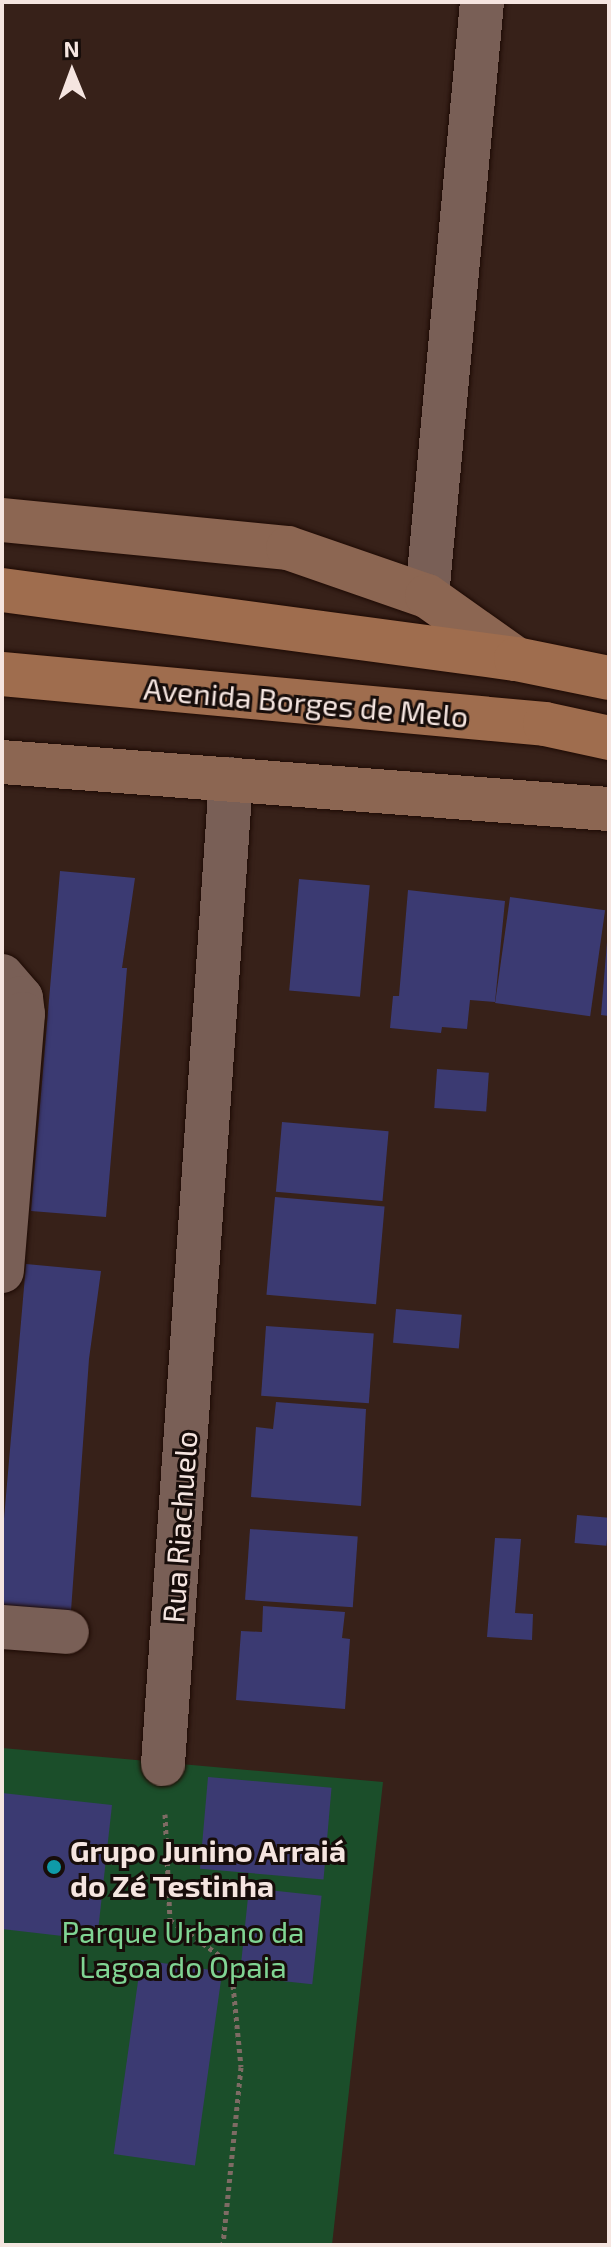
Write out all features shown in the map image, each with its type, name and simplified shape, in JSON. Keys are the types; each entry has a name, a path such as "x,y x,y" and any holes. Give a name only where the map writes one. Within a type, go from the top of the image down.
{"main road":[{"path":"2,590 516,659 609,678"},
{"name":"Avenida Borges de Melo","path":"2,674 545,724 609,738"}],"street":[{"path":"427,596 482,2"},
{"path":"2,520 288,548 427,596 516,659"},
{"path":"2,762 609,809"},
{"name":"Rua Riachuelo","path":"163,1764 231,779"},
{"path":"2,976 21,998 23,1014 2,1271"},
{"path":"2,1627 67,1632"}],"path":[{"path":"163,1764 170,1920 226,1960 233,1985 241,2067 223,2245"}],"green space":[{"name":"Parque Urbano da Lagoa do Opaia","path":"2,1748 383,1782 332,2245 2,2245"}],"building":[{"path":"60,871 135,878 122,968 127,968 106,1217 31,1211"},
{"path":"299,879 370,885 360,997 289,991"},
{"path":"408,890 505,901 495,1002 470,1000 467,1029 442,1027 441,1033 390,1028 393,996 399,996"},
{"path":"510,897 605,910 590,1016 495,1003"},
{"path":"609,942 609,1016 601,1015"},
{"path":"437,1069 489,1073 486,1112 434,1108"},
{"path":"282,1122 389,1131 382,1201 276,1192"},
{"path":"275,1197 385,1207 376,1304 266,1295"},
{"path":"26,1264 101,1271 89,1359 71,1611 2,1606 2,1542"},
{"path":"396,1309 462,1315 459,1349 393,1343"},
{"path":"266,1326 374,1334 369,1403 261,1396"},
{"path":"276,1402 366,1409 361,1506 251,1497 256,1427 273,1429"},
{"path":"577,1515 609,1518 606,1546 575,1543"},
{"path":"250,1529 358,1537 353,1607 245,1600"},
{"path":"495,1538 521,1539 515,1613 533,1614 532,1640 487,1637"},
{"path":"263,1606 345,1612 342,1638 350,1639 345,1709 236,1700 241,1631 262,1632"},
{"path":"208,1777 332,1788 324,1879 200,1869"},
{"name":"Grupo Junino Arraiá do Zé Testinha","path":"2,1793 112,1805 97,1940 2,1929"},
{"path":"249,1888 322,1896 312,1984 240,1977"},
{"path":"141,1960 222,1971 195,2166 114,2154"}],"place":[{"name":"Grupo Junino Arraiá do Zé Testinha","path":"54,1867"}]}
